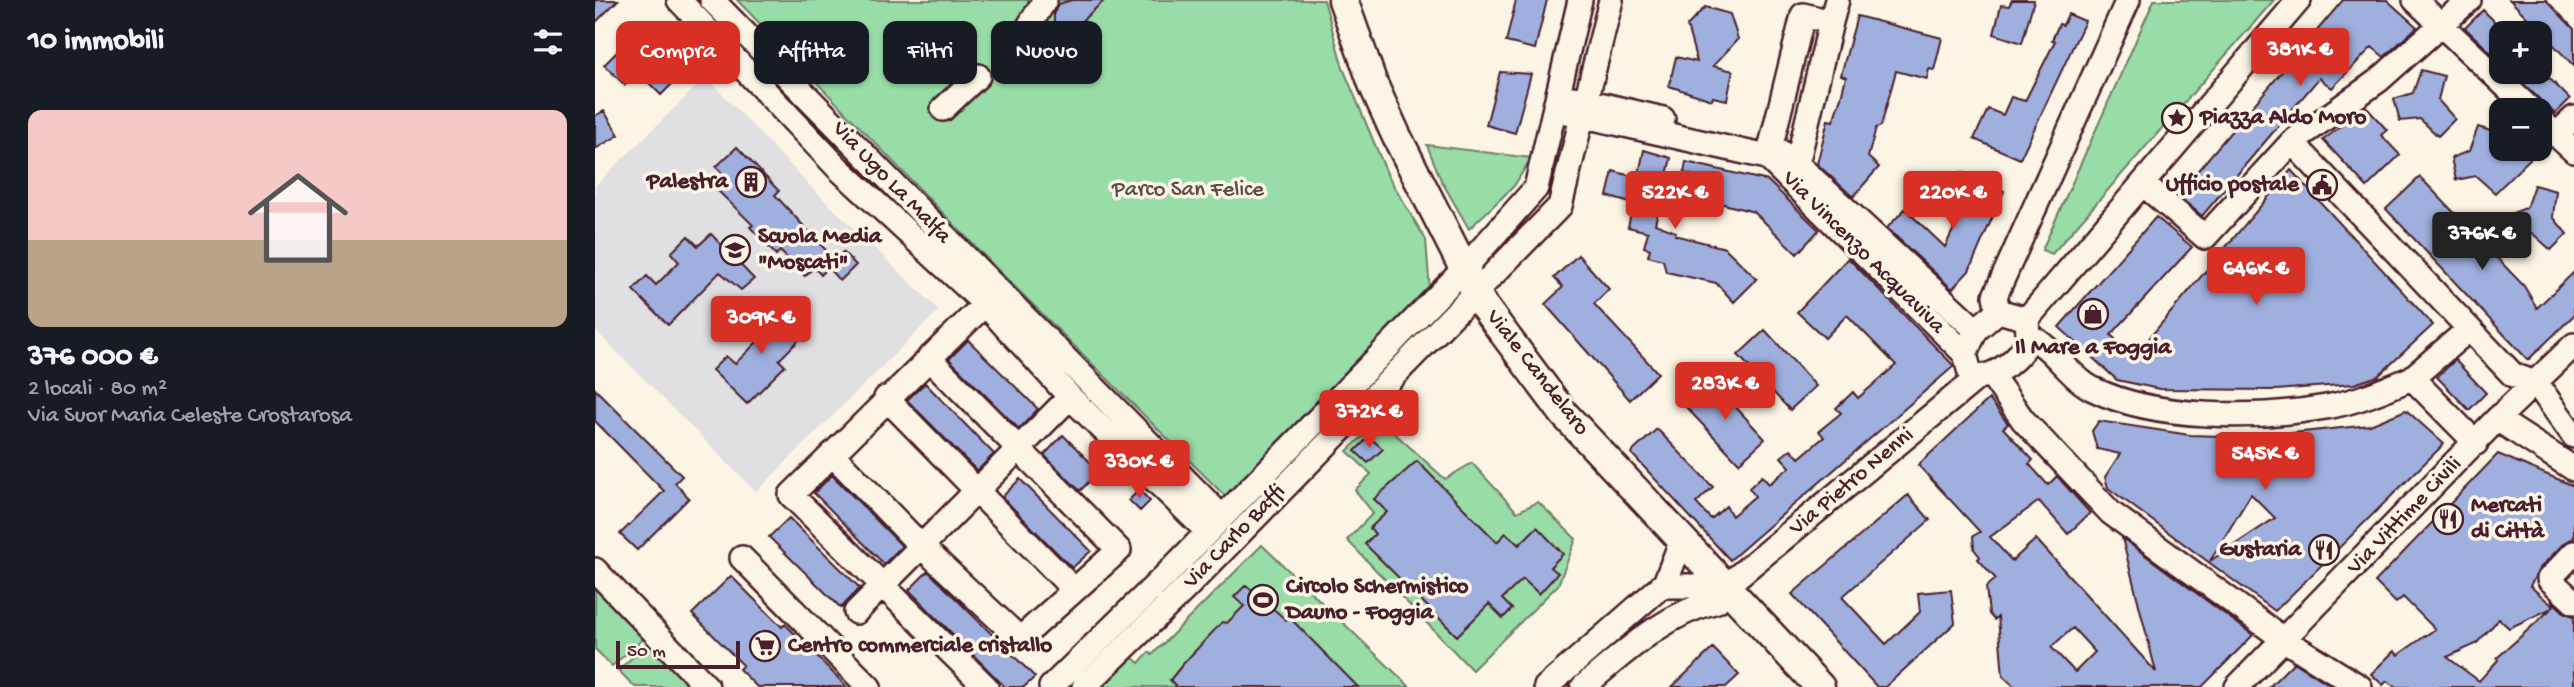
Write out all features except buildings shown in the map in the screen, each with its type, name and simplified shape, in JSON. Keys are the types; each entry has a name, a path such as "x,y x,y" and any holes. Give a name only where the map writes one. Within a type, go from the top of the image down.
{"main road":[{"name":"Viale Candelaro","path":"1343,0 1373,84 1470,282 1564,414 1820,687"}],"street":[{"name":"Via Ugo La Malfa","path":"679,0 854,183 991,298 1070,397 1138,451"},
{"name":"Via Ugo La Malfa","path":"712,0 754,43"},
{"path":"1033,21 1045,0"},
{"name":"Via Carlo Baffi","path":"1084,687 1265,505 1470,282 1536,188 1580,0"},
{"name":"Via Carlo Baffi","path":"1051,687 1248,489 1470,282 1560,206 1611,0"},
{"path":"1791,170 1837,0"},
{"path":"1998,311 1996,296 2127,0"},
{"path":"1985,377 2025,346 2027,327 2143,184 2299,0"},
{"path":"2415,0 2518,98"},
{"path":"2143,184 2205,237 2292,142 2379,80 2469,0"},
{"path":"1772,145 1803,15 1831,22"},
{"path":"943,109 978,76"},
{"path":"764,91 772,84"},
{"name":"Via Ugo La Malfa","path":"793,84 991,298 1138,451 1214,523"},
{"name":"Via Vincenzo Acquaviva","path":"1556,102 1767,158 1791,170 1976,330"},
{"name":"Via Vincenzo Acquaviva","path":"1584,109 1772,145 1791,170 1965,354"},
{"path":"2556,135 2574,118"},
{"path":"2552,131 2574,152"},
{"path":"2292,142 2513,375 2536,383 2574,436"},
{"path":"986,687 791,495 886,398 991,298"},
{"path":"1998,311 2027,327 2091,388 2149,410 2245,414 2326,407 2376,394 2412,379 2468,330"},
{"path":"1998,311 1976,330 1965,354 1970,373 1985,377 2111,513 2286,640 2360,687"},
{"name":"Via Vittime Civili","path":"2237,687 2286,640 2497,419 2574,345"},
{"path":"832,454 921,546 1020,639 1119,550 929,358"},
{"name":"Via Pietro Nenni","path":"1583,687 1639,640 1689,608 1717,601 1726,586 1985,377"},
{"path":"2412,379 2476,443"},
{"path":"856,612 1070,397"},
{"path":"886,398 1073,589"},
{"path":"2497,419 2569,459"},
{"path":"1248,489 1265,505"},
{"path":"1546,687 1662,586 1682,540"},
{"path":"1191,548 1210,562"},
{"path":"2574,553 2549,579 2574,602"},
{"path":"742,558 869,687"},
{"path":"595,570 707,687"},
{"path":"1662,586 1726,586"}],"shaded area":[{"name":"Scuola Media \"Moscati\"","path":"699,84 713,84 813,189 939,310 756,492 595,330 595,186"}],"green space":[{"name":"Parco San Felice","path":"737,0 1324,0 1343,68 1388,176 1426,240 1430,291 1225,496 998,270 818,84 869,84 869,21 757,21"},
{"path":"2154,0 2274,0 2052,254 2042,250"},
{"path":"1427,145 1531,158 1514,186 1469,229 1441,180"},
{"path":"1380,420 1445,479 1472,463 1517,512 1538,502 1576,539 1558,585 1472,670 1347,540 1373,513 1355,490 1371,474 1347,451"},
{"name":"Circolo Schermistico Dauno - Foggia","path":"1262,545 1410,687 1102,687 1132,657 1139,663 1149,652 1152,655"},
{"path":"595,583 647,636 612,666 595,649"},
{"path":"651,641 695,687 635,687 618,670"}],"place":[{"name":"Piazza Aldo Moro","path":"2177,118"},
{"name":"Palestra","path":"751,182"},
{"name":"Ufficio postale","path":"2322,185"},
{"name":"Scuola Media \"Moscati\"","path":"735,250"},
{"name":"Il Mare a Foggia","path":"2093,314"},
{"name":"Mercati di Città","path":"2448,519"},
{"name":"Gustaria","path":"2324,550"},
{"name":"Circolo Schermistico Dauno - Foggia","path":"1263,600"},
{"name":"Centro commerciale cristallo","path":"765,646"}]}
